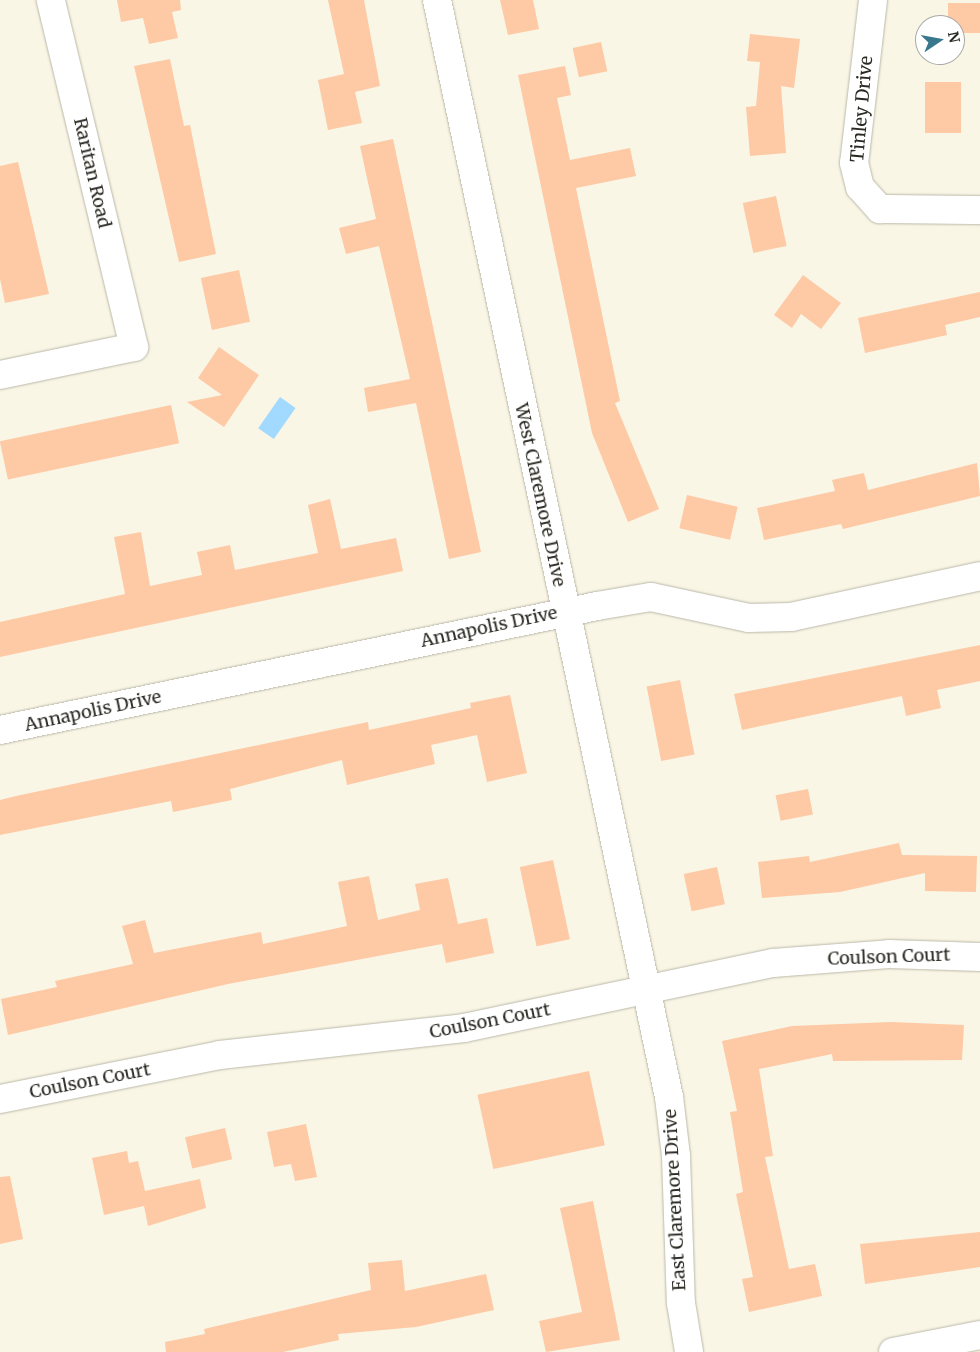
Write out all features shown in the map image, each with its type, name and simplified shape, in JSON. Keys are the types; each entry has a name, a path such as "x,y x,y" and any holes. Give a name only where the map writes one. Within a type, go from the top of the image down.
{"street":[{"name":"Raritan Road","path":"0,375 134,347 50,0"},
{"name":"West Claremore Drive","path":"436,0 644,990"},
{"name":"Tinley Drive","path":"873,0 854,163 860,187 880,209 980,210"},
{"name":"Annapolis Drive","path":"0,730 565,611 651,597 749,618 791,617 980,576"},
{"name":"Coulson Court","path":"0,1099 220,1055 464,1028 773,963 889,954 980,957"},
{"name":"East Claremore Drive","path":"644,990 669,1097 676,1156 676,1243 689,1352"},
{"path":"893,1352 980,1335"}],"water":[{"path":"280,397 296,408 274,439 258,428"}],"building":[{"path":"117,0 180,0 181,10 172,12 178,38 149,44 143,18 121,22"},
{"path":"328,0 364,0 380,86 355,92 362,123 328,130 318,80 344,74"},
{"path":"500,0 533,0 539,29 508,35"},
{"path":"948,3 980,3 980,33 965,33 965,15 948,15"},
{"path":"750,34 800,39 794,88 781,86 786,153 750,156 746,107 756,106 760,62 747,61"},
{"path":"601,42 607,71 579,77 573,48"},
{"path":"170,59 184,126 190,125 216,254 179,262 134,66"},
{"path":"565,66 571,95 557,98 570,160 630,148 636,176 576,188 620,401 615,403 659,509 628,522 592,433 518,75"},
{"path":"925,82 961,82 961,133 925,133"},
{"path":"393,139 481,552 449,559 416,403 368,412 364,388 410,379 379,246 346,254 339,228 376,219 360,146"},
{"path":"18,162 49,294 5,303 0,279 0,166"},
{"path":"776,196 787,246 753,253 743,203"},
{"path":"239,270 250,322 212,330 201,278"},
{"path":"803,275 841,303 821,329 801,314 792,328 774,315"},
{"path":"980,292 980,317 945,325 947,335 865,353 858,318"},
{"path":"219,347 259,375 224,427 187,402 222,395 198,378"},
{"path":"171,405 179,443 8,480 0,441"},
{"path":"977,463 980,496 843,529 841,524 764,540 757,508 835,491 832,480 864,473 868,490"},
{"path":"687,495 738,507 730,540 679,528"},
{"path":"330,499 341,549 396,538 403,571 0,657 0,622 125,594 114,537 141,532 150,586 202,575 197,552 230,545 235,570 318,553 308,505"},
{"path":"980,645 980,681 937,690 941,708 906,716 902,696 742,730 734,694"},
{"path":"680,680 695,755 661,761 647,686"},
{"path":"510,695 527,773 487,782 477,735 431,745 435,764 347,785 342,760 230,789 232,800 173,812 171,801 0,835 0,800 368,722 369,730 471,708 470,703"},
{"path":"808,789 813,815 781,821 776,795"},
{"path":"899,843 902,855 977,856 976,892 925,891 925,873 840,892 762,898 758,862 809,856 810,862"},
{"path":"553,860 570,939 537,946 520,867"},
{"path":"717,867 725,904 692,911 684,874"},
{"path":"369,876 378,920 420,910 415,884 448,878 458,924 487,918 494,953 446,963 442,944 228,984 8,1035 1,999 57,987 55,981 133,964 122,926 145,920 154,953 261,932 263,944 347,926 338,882"},
{"path":"891,1022 964,1025 962,1060 833,1061 832,1054 759,1069 773,1156 765,1157 789,1269 815,1264 822,1296 749,1312 742,1279 753,1277 736,1194 743,1192 730,1112 737,1111 722,1041 792,1026"},
{"path":"589,1071 605,1145 493,1169 477,1095"},
{"path":"306,1124 317,1177 295,1181 291,1164 274,1167 267,1132"},
{"path":"225,1128 232,1159 192,1168 185,1137"},
{"path":"127,1151 129,1163 138,1161 145,1191 200,1179 206,1208 148,1226 144,1206 104,1215 92,1158"},
{"path":"10,1176 23,1239 0,1244 0,1177"},
{"path":"593,1201 620,1340 546,1352 539,1321 582,1312 560,1208"},
{"path":"980,1232 980,1267 865,1284 860,1244"},
{"path":"402,1260 405,1291 486,1274 494,1310 416,1327 338,1334 339,1340 283,1352 166,1352 165,1342 205,1334 204,1329 371,1290 368,1263"}]}
